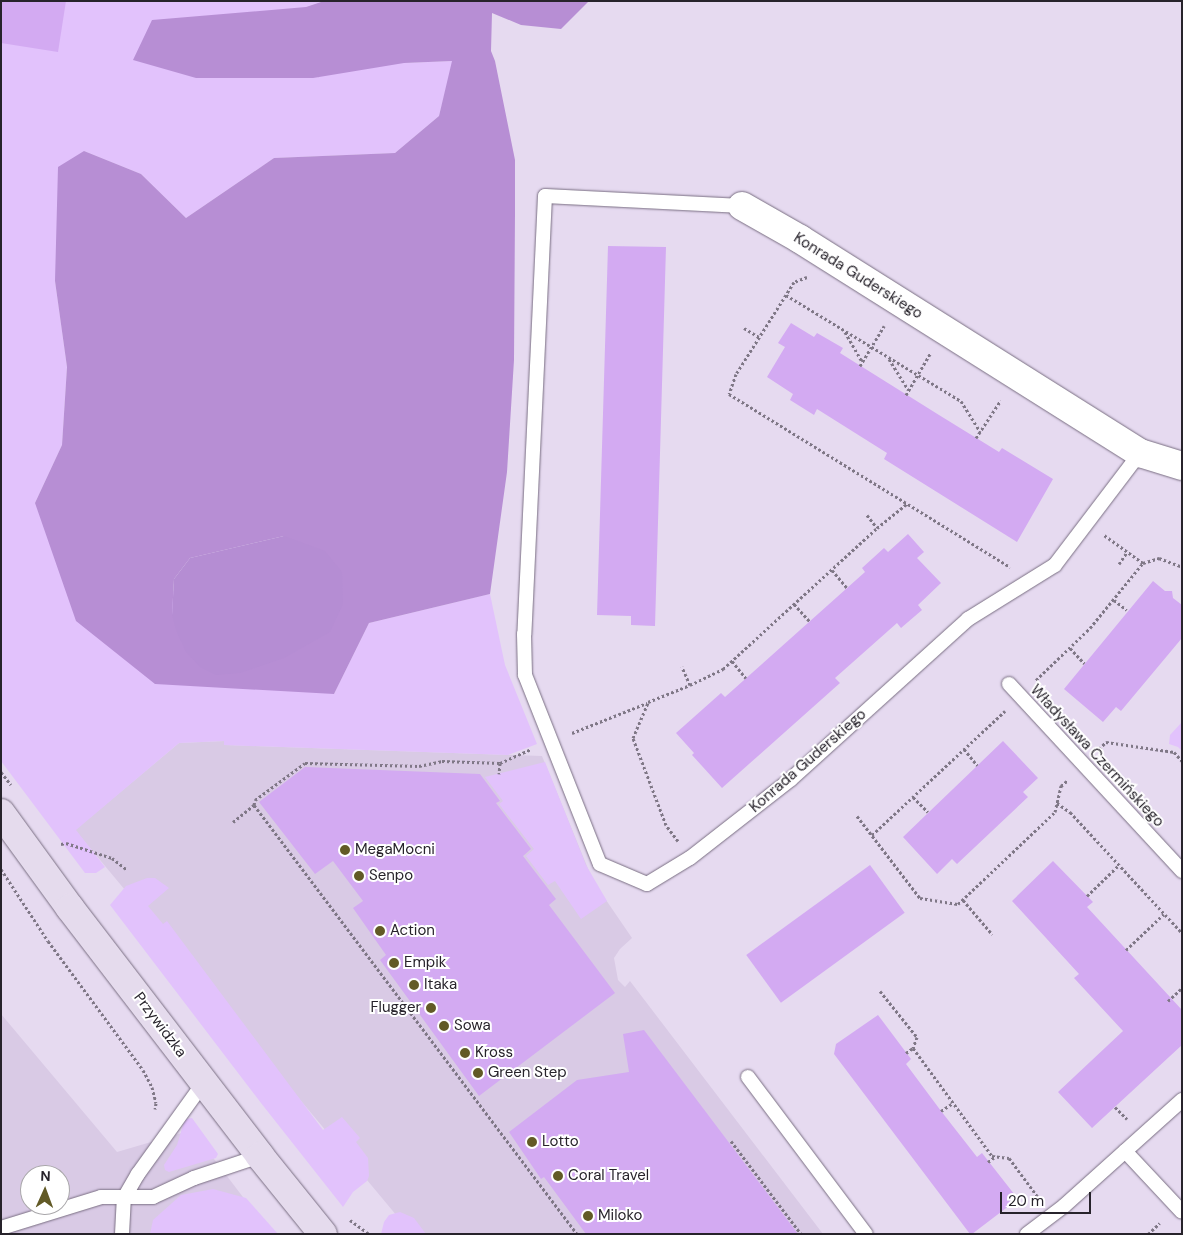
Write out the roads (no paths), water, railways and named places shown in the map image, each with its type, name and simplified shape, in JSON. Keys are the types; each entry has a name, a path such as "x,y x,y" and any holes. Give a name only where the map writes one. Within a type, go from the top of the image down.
{"street":[{"name":"Konrada Guderskiego","path":"742,206 800,239 1140,453 1182,466"},
{"name":"Przywidzka","path":"1,813 260,1156 323,1234"}],"lane":[{"name":"Konrada Guderskiego","path":"742,206 545,196 524,634 525,675 600,864 647,884 690,858 791,779 968,619 1055,565 1140,453"},
{"name":"Władysława Czermińskiego","path":"1010,684 1182,871"},
{"path":"748,1078 866,1234"},
{"path":"122,1234 124,1198 138,1174 204,1082"},
{"path":"1027,1234 1064,1206 1182,1100"},
{"path":"1125,1152 1182,1212"},
{"path":"1,1228 101,1197 153,1197 194,1178 260,1156"}],"place":[{"name":"MegaMocni","path":"345,850"},
{"name":"Senpo","path":"359,876"},
{"name":"Action","path":"380,931"},
{"name":"Empik","path":"394,963"},
{"name":"Itaka","path":"414,985"},
{"name":"Flugger","path":"431,1008"},
{"name":"Sowa","path":"444,1026"},
{"name":"Kross","path":"465,1053"},
{"name":"Green Step","path":"478,1073"},
{"name":"Lotto","path":"532,1142"},
{"name":"Coral Travel","path":"558,1176"},
{"name":"Miloko","path":"588,1216"}]}
